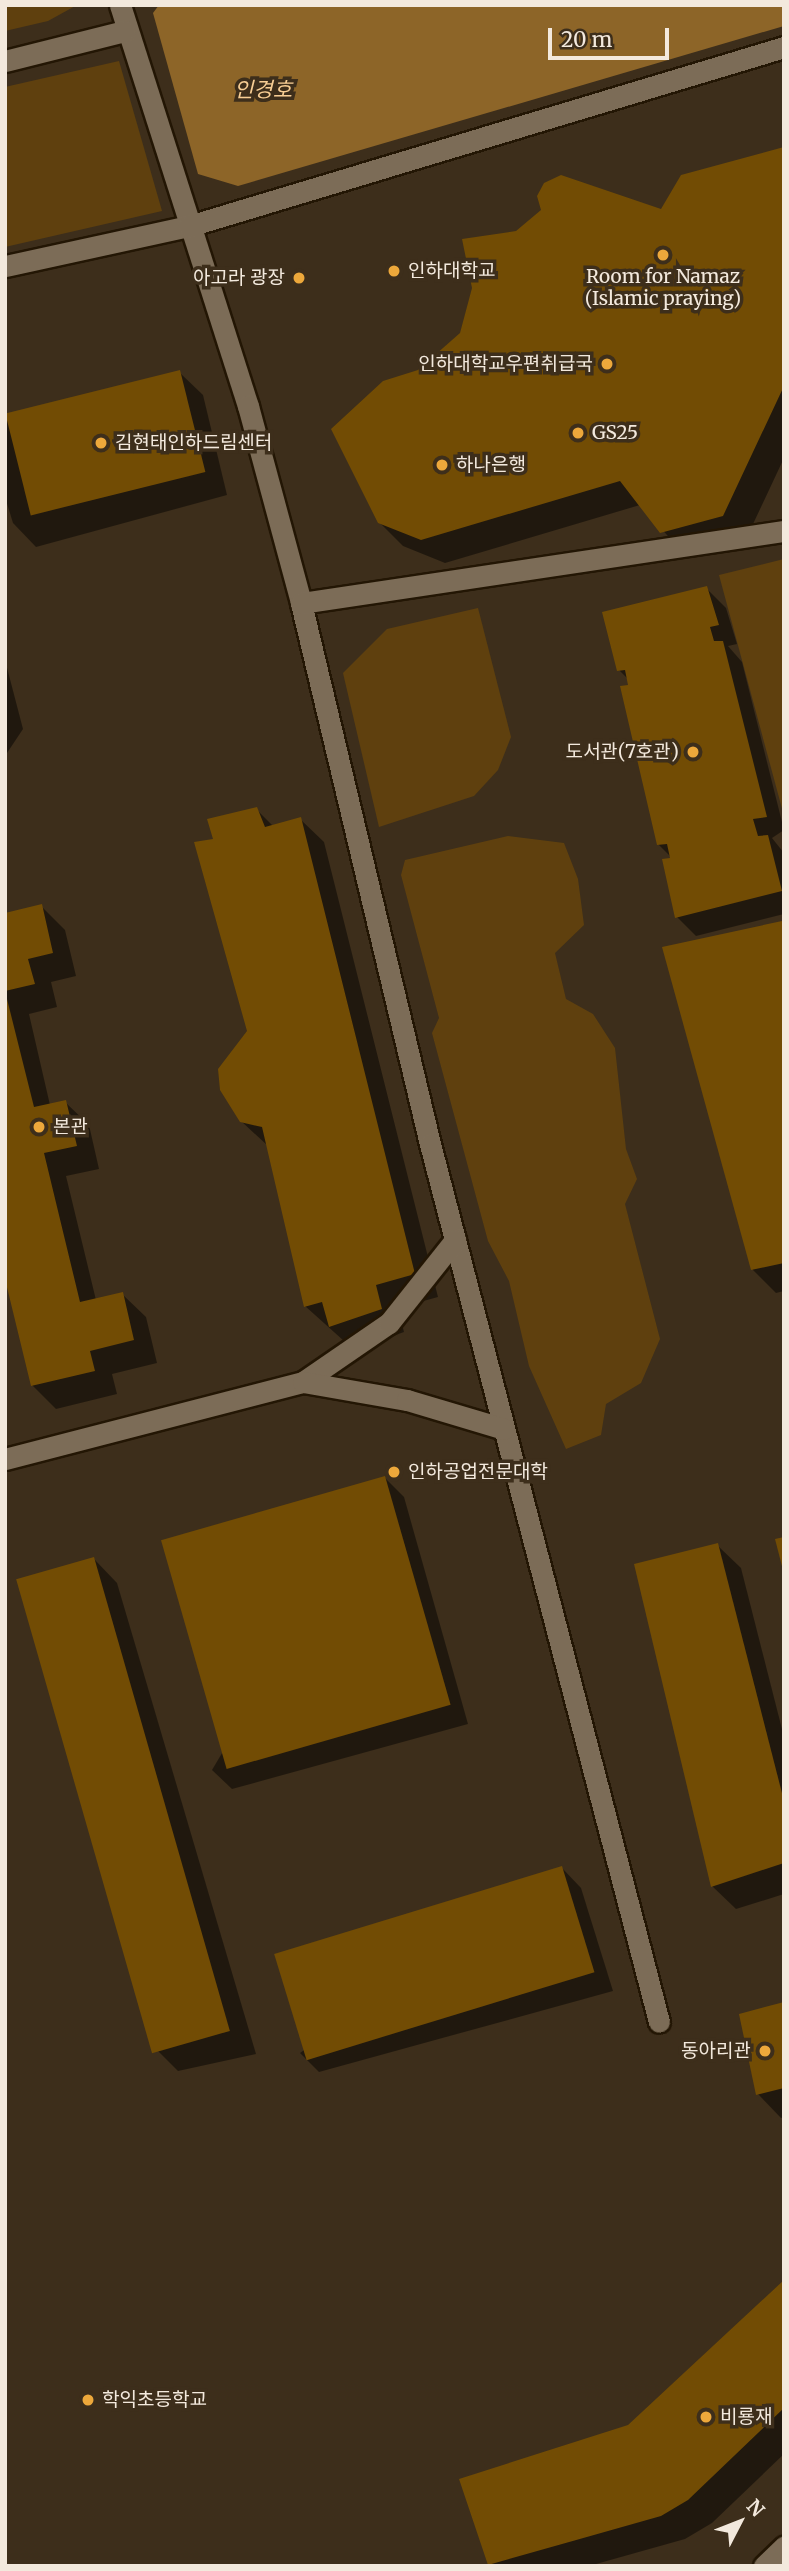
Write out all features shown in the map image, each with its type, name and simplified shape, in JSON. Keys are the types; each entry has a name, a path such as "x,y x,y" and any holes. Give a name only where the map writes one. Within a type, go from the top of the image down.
{"lane":[{"path":"120,5 124,31 248,406 300,603 455,1240 659,2022"},
{"path":"5,61 124,31"},
{"path":"5,266 189,226 784,47"},
{"path":"300,603 784,531"},
{"path":"5,1459 303,1382 389,1323 455,1240"},
{"path":"303,1382 407,1400 504,1429"},
{"path":"764,2566 784,2548"}],"shaded area":[{"path":"5,5 77,5 48,21 5,31"},
{"path":"119,61 162,211 5,247 5,87"},
{"path":"784,559 784,816 719,575"},
{"path":"478,608 511,737 498,770 474,796 379,827 343,673 387,629"},
{"path":"508,836 564,843 578,879 584,925 555,953 566,999 593,1014 615,1048 626,1149 637,1179 625,1204 660,1339 641,1383 606,1404 601,1435 566,1449 529,1366 509,1281 488,1241 432,1033 439,1018 401,875 405,860"}],"water":[{"name":"인경호","path":"159,5 784,5 784,26 238,186 198,174 153,13"}],"building":[{"path":"784,147 784,386 723,516 660,533 620,481 421,540 378,523 331,429 383,381 418,370 460,333 472,288 462,239 516,231 541,210 537,196 544,183 561,175 661,209 681,175"},
{"name":"김현태인하드림센터","path":"180,370 205,472 31,515 5,414"},
{"name":"도서관(7호관)","path":"707,586 719,625 710,627 714,641 723,641 767,817 753,819 758,836 768,835 782,891 675,918 662,859 670,858 667,844 657,845 620,686 628,685 625,670 617,671 602,612"},
{"path":"257,807 265,827 301,817 415,1274 376,1285 382,1309 329,1327 322,1302 304,1307 262,1127 240,1122 220,1090 218,1069 247,1031 194,842 213,839 207,819"},
{"path":"42,904 53,953 28,959 35,984 5,991 5,913"},
{"path":"782,921 784,1263 751,1270 662,947"},
{"name":"본관","path":"5,991 34,1107 66,1100 77,1146 44,1153 80,1302 123,1292 134,1340 90,1351 95,1371 31,1386 5,1279"},
{"path":"385,1476 451,1705 227,1769 161,1540"},
{"path":"784,1537 784,1570 783,1570 775,1539"},
{"path":"718,1543 784,1801 784,1863 711,1887 634,1564"},
{"path":"94,1557 230,2031 152,2053 16,1579"},
{"path":"562,1866 594,1972 307,2060 274,1954"},
{"name":"동아리관","path":"784,2002 784,2088 756,2095 739,2014"},
{"name":"비룡재","path":"784,2280 784,2408 688,2500 661,2516 488,2565 459,2479 628,2425"}],"place":[{"name":"Room for Namaz (Islamic praying)","path":"663,255"},
{"name":"인하대학교","path":"394,271"},
{"name":"아고라 광장","path":"299,278"},
{"name":"인하대학교우편취급국","path":"607,364"},
{"name":"GS25","path":"578,433"},
{"name":"김현태인하드림센터","path":"101,443"},
{"name":"하나은행","path":"442,465"},
{"name":"도서관(7호관)","path":"693,752"},
{"name":"본관","path":"39,1127"},
{"name":"인하공업전문대학","path":"394,1472"},
{"name":"동아리관","path":"765,2051"},
{"name":"학익초등학교","path":"88,2400"},
{"name":"비룡재","path":"706,2417"}]}
